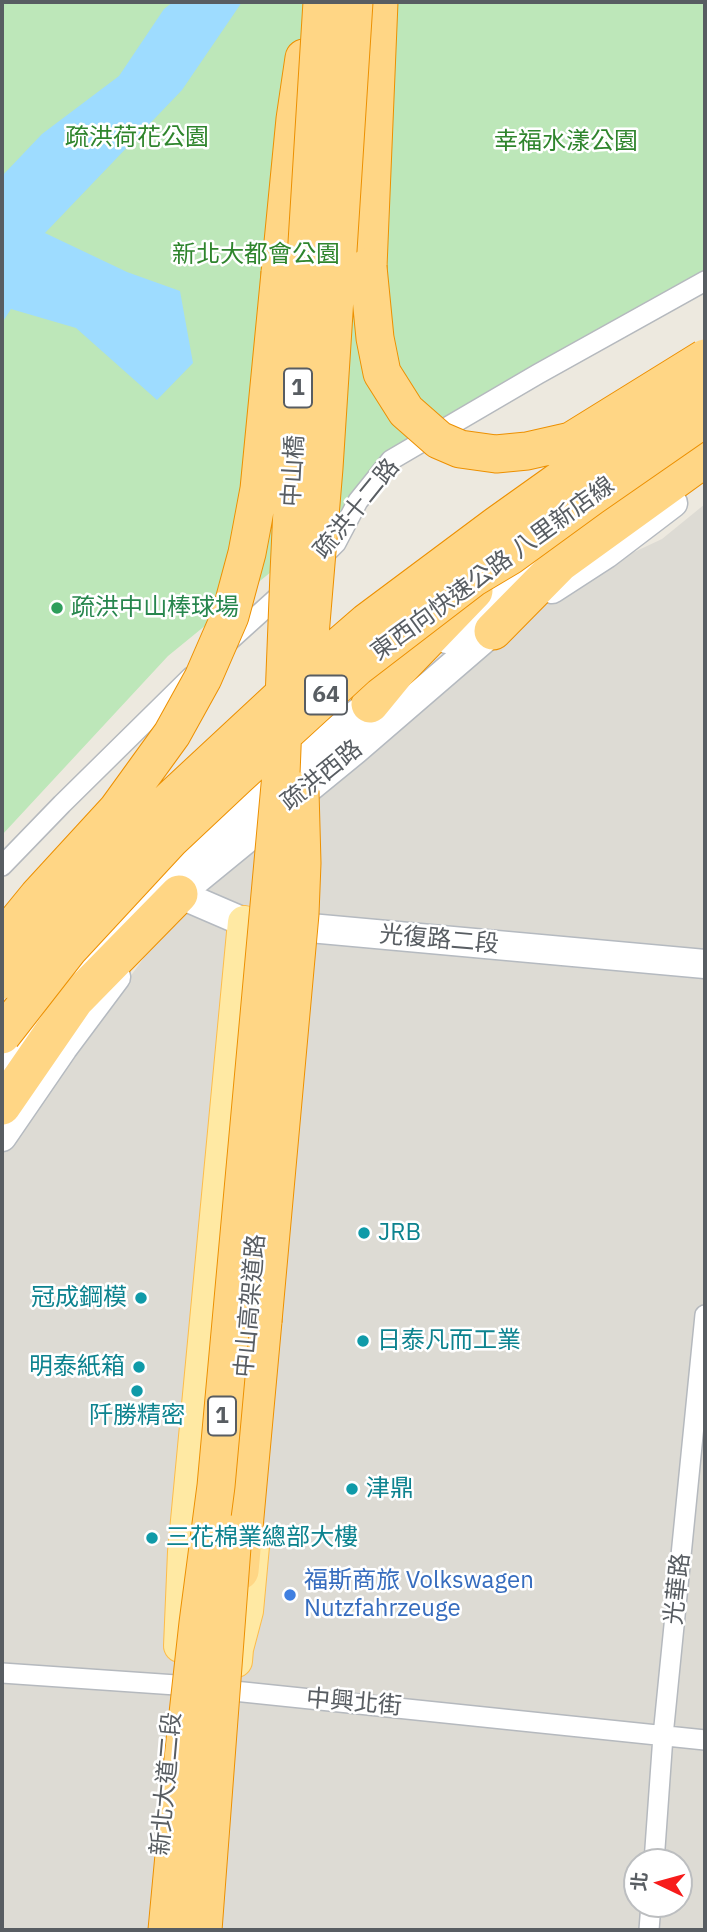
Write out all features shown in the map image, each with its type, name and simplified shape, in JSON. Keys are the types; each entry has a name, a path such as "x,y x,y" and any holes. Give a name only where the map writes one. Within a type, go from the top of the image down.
{"highway":[{"path":"2,940 38,896 117,810 172,734 203,678 230,616 247,553 259,489 295,119 313,2"},
{"name":"中山橋","path":"290,770 289,573 322,2"},
{"name":"中山橋","path":"290,770 324,468 354,2"},
{"path":"379,2 368,267 375,338 382,373 406,411 439,440 460,449 496,454 527,452 570,441 705,358"},
{"name":"東西向快速公路 八里新店線","path":"2,980 46,926 156,813 284,694 367,622 543,492 656,414 705,384"},
{"path":"370,704 397,671 562,506 639,443 705,398"},
{"name":"東西向快速公路 八里新店線","path":"2,1035 69,949 171,839 357,667 473,578 510,556 705,418"},
{"path":"493,631 559,564 705,458"},
{"path":"181,1638 193,1553 256,898 290,770"},
{"path":"237,1649 237,1610 300,914 302,863 290,770"},
{"name":"中山高架道路","path":"202,1930 290,770"},
{"name":"中山高架道路","path":"167,1930 184,1746 217,1472 290,770"},
{"path":"2,1016 58,962 170,886"},
{"path":"2,1105 75,1000 170,886"},
{"path":"184,1930 237,1477"}],"main road":[{"name":"1","path":"181,1638 184,1552 244,922"},
{"name":"1","path":"212,1930 237,1649 247,1611 309,928"},
{"name":"新北大道二段","path":"154,1930 181,1638"}],"street":[{"name":"疏洪十二路","path":"2,866 71,794 204,664 336,543 358,501 391,460 705,281"},
{"name":"疏洪西路","path":"2,1137 170,886 233,815 557,547 705,440"},
{"name":"疏洪西路","path":"2,1064 66,979 170,886 355,750 493,631 606,554 705,478"},
{"name":"光復路二段","path":"170,886 244,922 705,964"},
{"name":"光華路","path":"655,1848 663,1735 705,1315"},
{"name":"中興北街","path":"2,1673 176,1685 705,1740"}],"shaded area":[{"path":"705,504 705,1930 2,1930 2,1154 177,912 568,583 662,539"}],"green space":[{"name":"新北大都會公園","path":"2,2 705,2 705,276 505,381 168,656 2,835"}],"water":[{"path":"173,2 242,2 182,90 45,233 127,272 180,291 193,363 157,400 76,328 11,309 2,323 2,176 42,134 119,76 164,9"}],"place":[{"name":"疏洪中山棒球場","path":"57,608"},
{"name":"JRB","path":"364,1233"},
{"name":"冠成鋼模","path":"141,1298"},
{"name":"日泰凡而工業","path":"363,1341"},
{"name":"明泰紙箱","path":"139,1367"},
{"name":"阡勝精密","path":"137,1391"},
{"name":"津鼎","path":"352,1489"},
{"name":"三花棉業總部大樓","path":"152,1538"},
{"name":"福斯商旅 Volkswagen Nutzfahrzeuge","path":"290,1595"}],"park label":[{"name":"疏洪荷花公園","path":"137,138"},
{"name":"幸福水漾公園","path":"566,142"}]}
